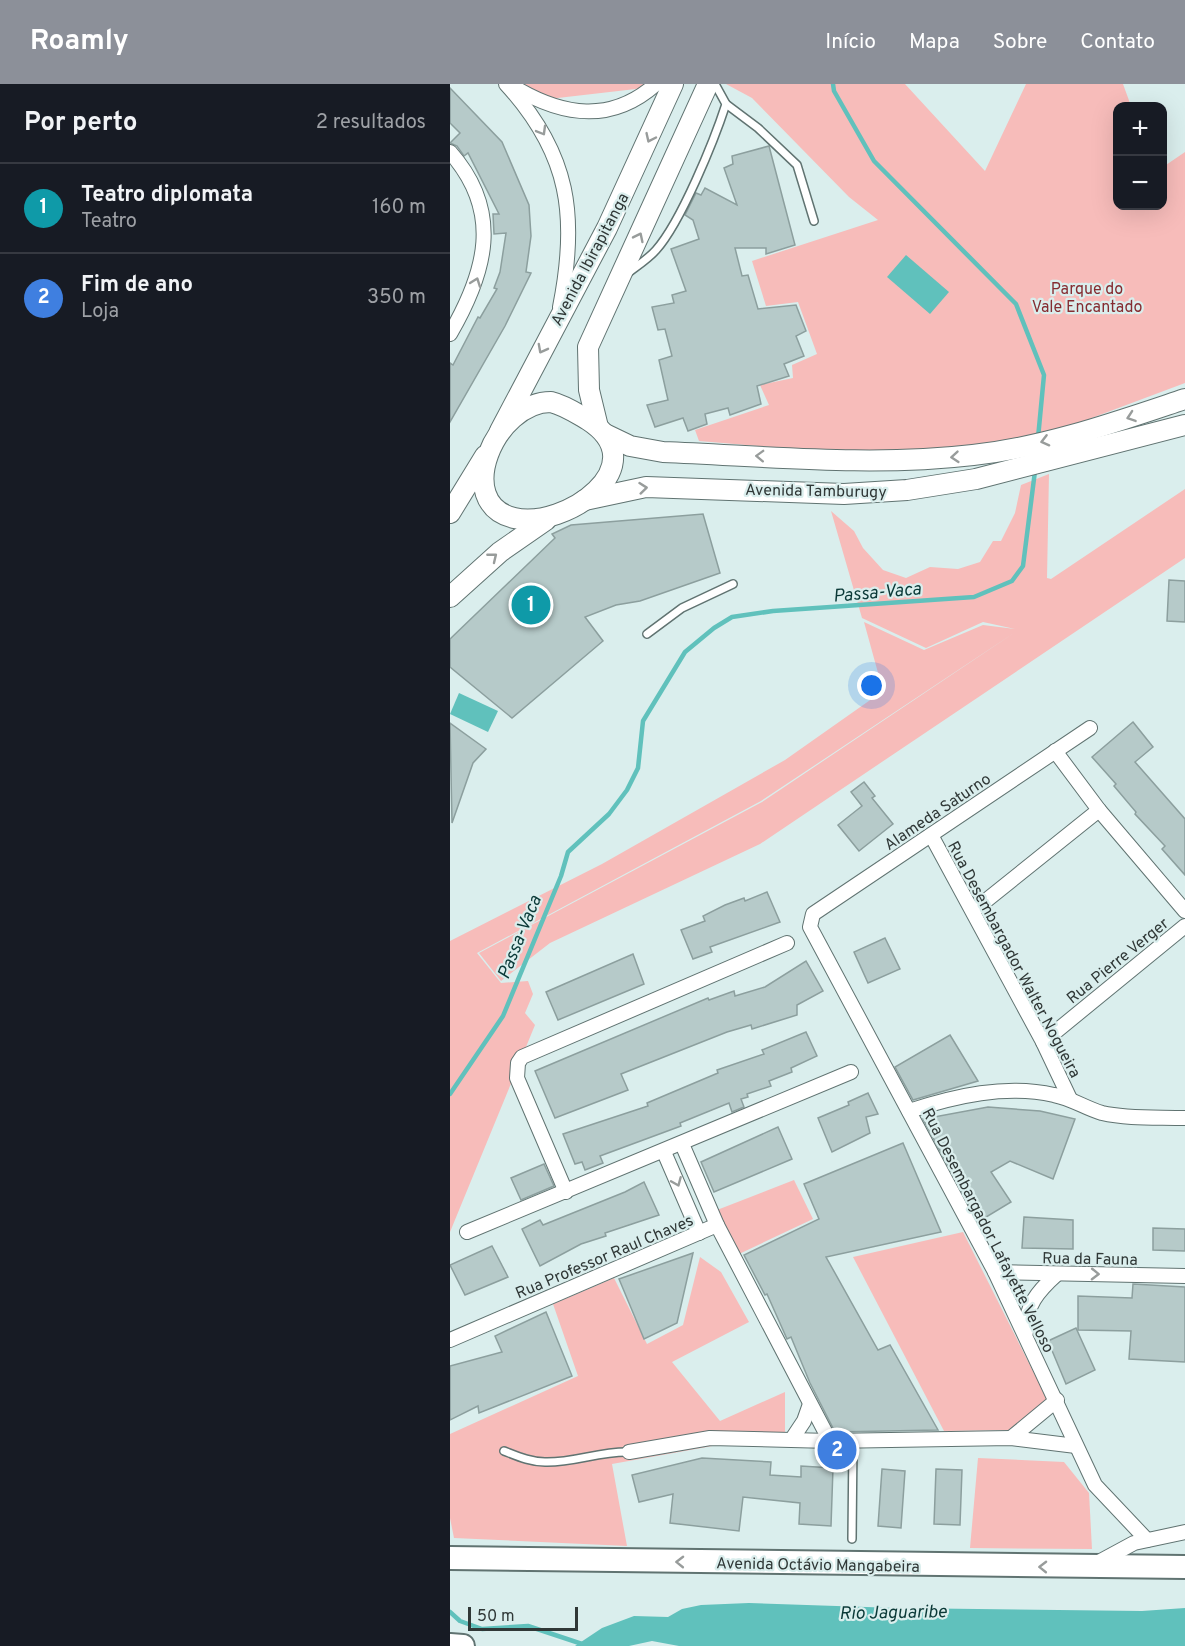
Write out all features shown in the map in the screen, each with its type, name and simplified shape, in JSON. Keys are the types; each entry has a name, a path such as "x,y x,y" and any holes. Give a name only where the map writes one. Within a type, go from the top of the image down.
{"main road":[{"name":"Avenida Ibirapitanga","path":"500,431 612,217 673,84"},
{"name":"Avenida Ibirapitanga","path":"601,430 589,390 588,347 708,84"},
{"name":"Avenida Tamburugy","path":"1078,443 1185,399"},
{"path":"450,513 500,431 522,410 545,402 567,408 601,430 612,453 610,472 600,489 585,500 556,513 500,552 450,597"},
{"name":"Avenida Tamburugy","path":"585,500 622,491 656,487 876,493 966,481 1015,459 1078,443 1185,425"},
{"name":"Avenida Tamburugy","path":"601,430 621,443 651,450 843,459 1015,459"},
{"path":"488,451 485,484 491,501 497,509 520,519 556,513"},
{"name":"Avenida Octávio Mangabeira","path":"455,1559 1087,1568 1185,1567"},
{"path":"450,1644 463,1646"}],"street":[{"path":"508,84 551,106 594,112 615,108 636,99 656,84"},
{"path":"508,84 538,123 554,153 562,182 568,212 569,247 558,318"},
{"path":"450,152 470,180 479,200 484,245 475,285 450,334"},
{"name":"Alameda Saturno","path":"810,927 813,914 1090,728"},
{"path":"1055,751 1099,810 1185,911"},
{"path":"973,911 1099,810"},
{"name":"Rua Desembargador Walter Nogueira","path":"931,835 1043,1042 1070,1099"},
{"name":"Rua Pierre Verger","path":"1043,1042 1185,926"},
{"name":"Rua Desembargador Lafayette Velloso","path":"810,927 995,1272 1027,1335 1095,1485 1147,1540"},
{"path":"566,1192 518,1078 516,1071 522,1057 788,943"},
{"path":"467,1232 664,1152 851,1072"},
{"path":"909,1112 969,1095 1001,1092 1053,1094 1088,1108 1119,1116 1185,1118"},
{"path":"682,1144 717,1226"},
{"path":"664,1152 699,1233"},
{"name":"Rua Professor Raul Chaves","path":"450,1340 717,1226 830,1441"},
{"name":"Rua da Fauna","path":"995,1272 1185,1276"},
{"path":"1027,1335 1026,1318 1029,1306 1045,1285 1058,1274"},
{"path":"1011,1438 1057,1400"},
{"path":"792,1439 804,1421 810,1404"},
{"path":"629,1452 710,1438 830,1441 1011,1438 1076,1446"},
{"path":"1087,1568 1134,1543 1185,1532"}],"lane":[{"path":"715,84 726,104 758,128 797,165 814,221"},
{"path":"616,282 656,250 674,224 726,104"},
{"path":"647,634 689,604 733,584"},
{"path":"852,1539 853,1440"},
{"path":"504,1451 526,1459 546,1462 609,1451 629,1452"}],"green space":[{"path":"523,84 654,84 653,87 549,99"},
{"name":"Parque do Vale Encantado","path":"726,84 905,84 985,171 1026,84 1123,84 1130,102 1113,102 1113,210 1167,210 1167,164 1185,152 1185,383 1065,428 1018,440 901,453 805,450 699,441 695,430 769,405 760,385 793,378 792,365 817,354 798,302 766,306 752,261 878,220 849,197 752,98"},
{"path":"1049,474 1047,578 1051,579 1185,489 1185,558 760,844 550,943 501,981 479,953 762,802 1020,629 761,801 477,953 501,983 528,981 533,994 525,1013 535,1025 450,1232 450,941 602,864 785,760 883,691 864,622 924,650 983,625 1015,629 983,622 926,648 862,618 831,511 854,531 863,548 883,570 906,578 930,567 958,569 980,562 993,541 1001,541 1015,513 1021,485"},
{"path":"794,1180 813,1219 739,1254 717,1210"},
{"path":"963,1232 1048,1401 1013,1430 944,1431 853,1257"},
{"path":"700,1257 721,1272 749,1322 672,1362 720,1421 785,1392 785,1433 612,1464 627,1546 454,1538 450,1518 450,1434 578,1376 553,1304 614,1278 647,1344 683,1325"},
{"path":"978,1458 1064,1462 1089,1493 1092,1549 970,1548"}],"water":[{"path":"906,255 949,292 930,314 887,277"},
{"path":"459,693 498,711 488,732 450,714"},
{"name":"Rio Jaguaribe","path":"749,1603 896,1608 1142,1611 1185,1608 1185,1646 679,1646 652,1641 629,1646 575,1646 602,1628 634,1616 668,1617 682,1609 701,1605"}],"building":[{"path":"450,88 502,142 529,205 531,236 526,272 531,273 505,326 450,422 450,363 453,365 478,317 480,318 497,289 494,288 500,272 506,233 494,234 493,214 499,214 468,153 464,156 457,146 450,143 460,133 450,123"},
{"path":"769,146 795,245 766,254 766,248 735,248 742,276 748,275 758,309 796,305 806,331 796,336 804,356 784,364 789,376 757,386 761,404 730,415 728,408 705,414 707,424 688,431 683,418 655,427 647,405 668,400 659,360 672,356 665,329 658,330 652,307 674,303 672,295 686,291 671,249 699,239 693,220 685,215 696,193 701,195 705,188 737,205 724,168 733,164 732,156"},
{"path":"703,514 720,573 640,601 616,605 585,617 603,641 512,718 450,667 450,639 555,538 552,534 571,525"},
{"path":"1169,580 1185,581 1185,622 1167,621"},
{"path":"1133,722 1153,747 1135,762 1185,819 1185,875 1162,849 1165,846 1135,814 1136,812 1114,786 1116,784 1092,757"},
{"path":"450,723 486,749 473,763 452,823"},
{"path":"864,782 875,796 872,798 893,824 859,851 838,825 862,806 851,792"},
{"path":"767,892 780,922 710,947 712,952 693,959 681,930 705,921 703,916 725,905 744,898 745,901"},
{"path":"885,938 900,969 868,983 854,952"},
{"path":"633,954 644,984 558,1020 546,992"},
{"path":"806,961 823,991 797,1005 797,1015 752,1029 751,1025 727,1032 621,1074 628,1090 555,1118 535,1071 708,998 709,1000 734,991 735,996 765,987"},
{"path":"806,1032 817,1056 791,1068 792,1072 769,1081 771,1086 747,1094 748,1097 741,1099 744,1107 732,1112 729,1103 680,1123 681,1126 600,1156 603,1163 585,1170 582,1162 575,1164 563,1134 648,1106 647,1103 718,1073 717,1070 764,1054 762,1050"},
{"path":"950,1035 978,1081 913,1100 895,1067"},
{"path":"868,1093 878,1114 866,1117 870,1133 832,1152 818,1118 849,1105 848,1102"},
{"path":"988,1107 1040,1111 1075,1119 1053,1179 1010,1161 991,1172 1011,1202 978,1222 923,1119"},
{"path":"778,1127 792,1159 714,1192 701,1162"},
{"path":"903,1143 941,1232 826,1257 878,1350 890,1345 938,1430 835,1432 810,1383 791,1337 787,1339 767,1294 765,1295 744,1255 819,1219 804,1184"},
{"path":"544,1164 554,1186 521,1200 511,1178"},
{"path":"644,1182 659,1215 605,1233 606,1236 581,1244 540,1266 522,1229 540,1220 543,1225"},
{"path":"1024,1217 1073,1220 1073,1249 1022,1248"},
{"path":"1153,1228 1185,1229 1185,1251 1153,1250"},
{"path":"492,1246 508,1277 465,1295 450,1265"},
{"path":"693,1253 677,1323 644,1339 619,1279"},
{"path":"1133,1284 1185,1287 1185,1362 1129,1359 1131,1331 1078,1330 1078,1296 1132,1298"},
{"path":"546,1312 572,1376 479,1413 478,1406 450,1420 450,1366 502,1352 495,1336"},
{"path":"1076,1328 1095,1370 1066,1384 1048,1341"},
{"path":"702,1458 771,1462 770,1475 801,1477 801,1466 833,1468 831,1526 799,1524 800,1503 743,1497 739,1531 670,1523 673,1494 639,1502 632,1475"},
{"path":"882,1469 905,1471 901,1528 878,1526"},
{"path":"936,1469 962,1470 960,1525 934,1524"}],"waterway":[{"name":"Passa-Vaca","path":"833,84 834,91 874,161 1016,304 1044,375 1038,438"},
{"name":"Passa-Vaca","path":"450,1094 503,1016 561,876 568,852 609,814 627,790 638,768 643,721 685,652 714,628 732,617 773,611 974,597 1012,581 1023,566 1035,471"},
{"name":"Passa-Vaca","path":"450,1612 460,1621 482,1629 528,1626 588,1646"}],"place":[{"name":"Teatro diplomata","path":"531,605"},
{"name":"Fim de ano","path":"837,1450"}]}
